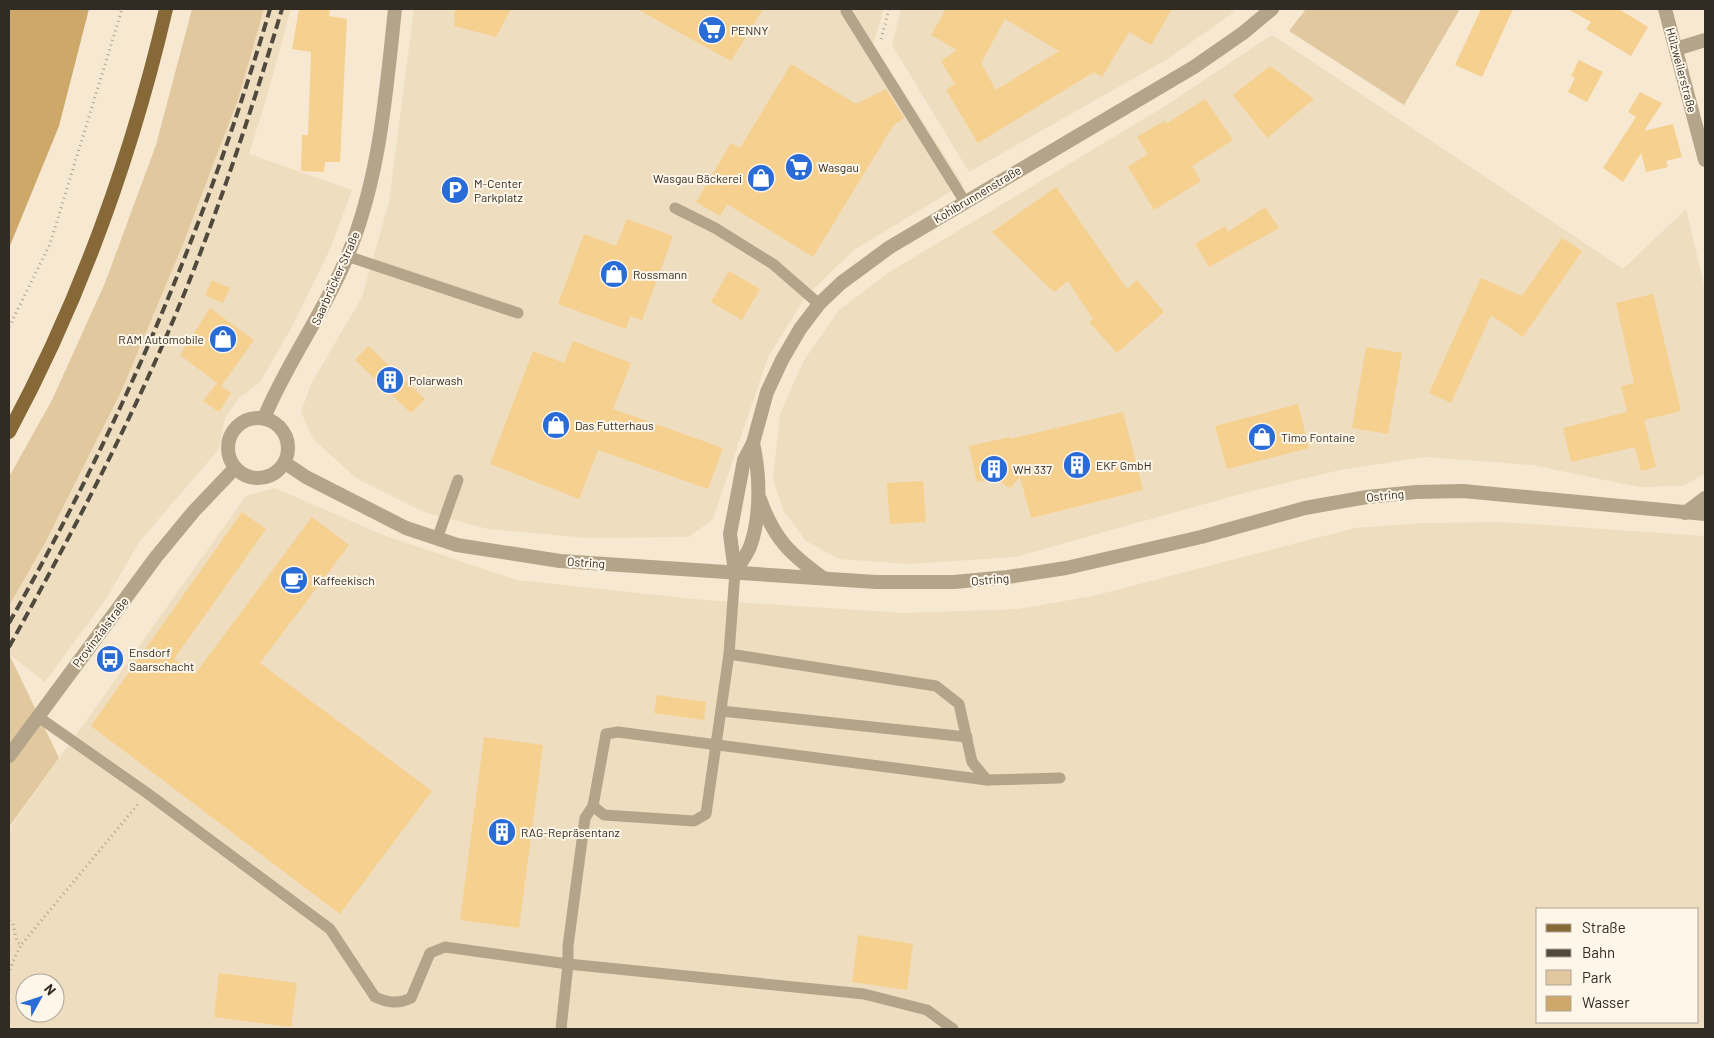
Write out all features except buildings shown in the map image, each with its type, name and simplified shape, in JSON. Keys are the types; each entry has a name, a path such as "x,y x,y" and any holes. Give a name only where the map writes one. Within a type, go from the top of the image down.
{"main road":[{"path":"9,432 54,340 104,216 138,110 166,9"}],"street":[{"name":"Saarbrücker Straße","path":"264,418 274,393 308,337 347,256 368,198 379,148 395,9"},
{"name":"Kohlbrunnenstraße","path":"735,572 730,534 744,460 753,443 767,392 782,360 800,329 819,304 841,283 876,257 964,202 1194,67 1243,33 1272,9"},
{"name":"Hülzweilerstraße","path":"1665,9 1705,160"},
{"path":"1676,49 1705,40"},
{"path":"264,418 280,427 286,435 288,454 285,463 270,476 261,478 242,474 235,468 228,450 233,431 246,420 264,418"},
{"name":"Kohlbrunnenstraße","path":"735,572 751,546 754,530 757,462 753,443"},
{"name":"Ostring","path":"285,463 306,477 406,528 465,547 560,561 886,582 954,582 1008,577 1114,558 1305,508 1367,497 1416,492 1463,491 1705,514"},
{"name":"Provinzialstraße","path":"9,756 37,716 194,510 235,468"},
{"name":"Kohlbrunnenstraße","path":"757,492 767,520 780,543 796,559 823,578"},
{"path":"1685,513 1705,498"}],"lane":[{"path":"846,11 964,202"},
{"path":"674,208 715,228 772,264 819,304"},
{"path":"347,256 518,313"},
{"path":"437,539 458,480"},
{"path":"594,806 604,815 684,821 694,821 706,814 730,654 735,572"},
{"path":"730,654 936,686 958,704 972,762 987,780"},
{"path":"721,711 967,737"},
{"path":"37,716 146,793 330,929 375,997 387,1002 400,1003 411,998 430,954 445,947 568,964 864,994 927,1010 953,1029"},
{"path":"561,1029 568,964 568,946 585,818 594,806 606,734 618,732 987,780 1060,778"}],"path":[{"path":"9,327 50,244 122,9"},
{"path":"9,975 12,962 21,945 129,816"},
{"path":"9,921 13,924 17,942 21,945"}],"shaded area":[{"path":"264,9 291,9 249,154 352,190 331,247 292,327 260,382 238,399 225,418 219,449 139,542 108,596 45,682 9,654 9,606 44,545 121,392 184,242 238,100"},
{"path":"414,9 884,9 873,44 963,184 854,250 806,296 768,357 713,519 689,537 587,538 488,529 424,512 356,478 313,439 301,412 311,384 362,297 389,202"},
{"path":"901,9 1229,9 1234,12 1166,60 969,172 892,45"},
{"path":"1272,35 1623,269 1686,209 1705,289 1705,474 1682,486 1639,487 1532,465 1425,457 1340,470 1244,493 1015,557 909,564 839,559 806,541 783,510 773,479 780,414 803,362 838,311 888,273 1167,105"},
{"path":"275,488 383,535 517,580 704,600 905,613 1018,609 1093,596 1355,528 1424,523 1501,522 1705,536 1705,1029 9,1029 9,829 246,496"}],"green space":[{"path":"192,9 264,9 238,100 184,242 121,392 44,545 9,606 9,477 52,400 105,283 156,145"},
{"path":"1306,9 1460,9 1404,105 1289,31"},
{"path":"9,654 59,758 9,827"}],"water":[{"path":"9,9 89,9 59,126 9,248"}],"railway":[{"path":"9,623 88,475 158,323 218,168 270,9"},
{"path":"9,647 54,566 157,359 205,240 233,164 282,9"}],"place":[{"name":"PENNY","path":"712,30"},
{"name":"Wasgau","path":"799,167"},
{"name":"Wasgau Bäckerei","path":"761,178"},
{"name":"M-Center Parkplatz","path":"455,190"},
{"name":"Rossmann","path":"614,274"},
{"name":"RAM Automobile","path":"223,339"},
{"name":"Polarwash","path":"390,380"},
{"name":"Das Futterhaus","path":"556,425"},
{"name":"Timo Fontaine","path":"1262,437"},
{"name":"EKF GmbH","path":"1077,465"},
{"name":"WH 337","path":"994,469"},
{"name":"Kaffeekisch","path":"294,580"},
{"name":"Ensdorf Saarschacht","path":"110,659"},
{"name":"RAG-Repräsentanz","path":"502,832"}]}
